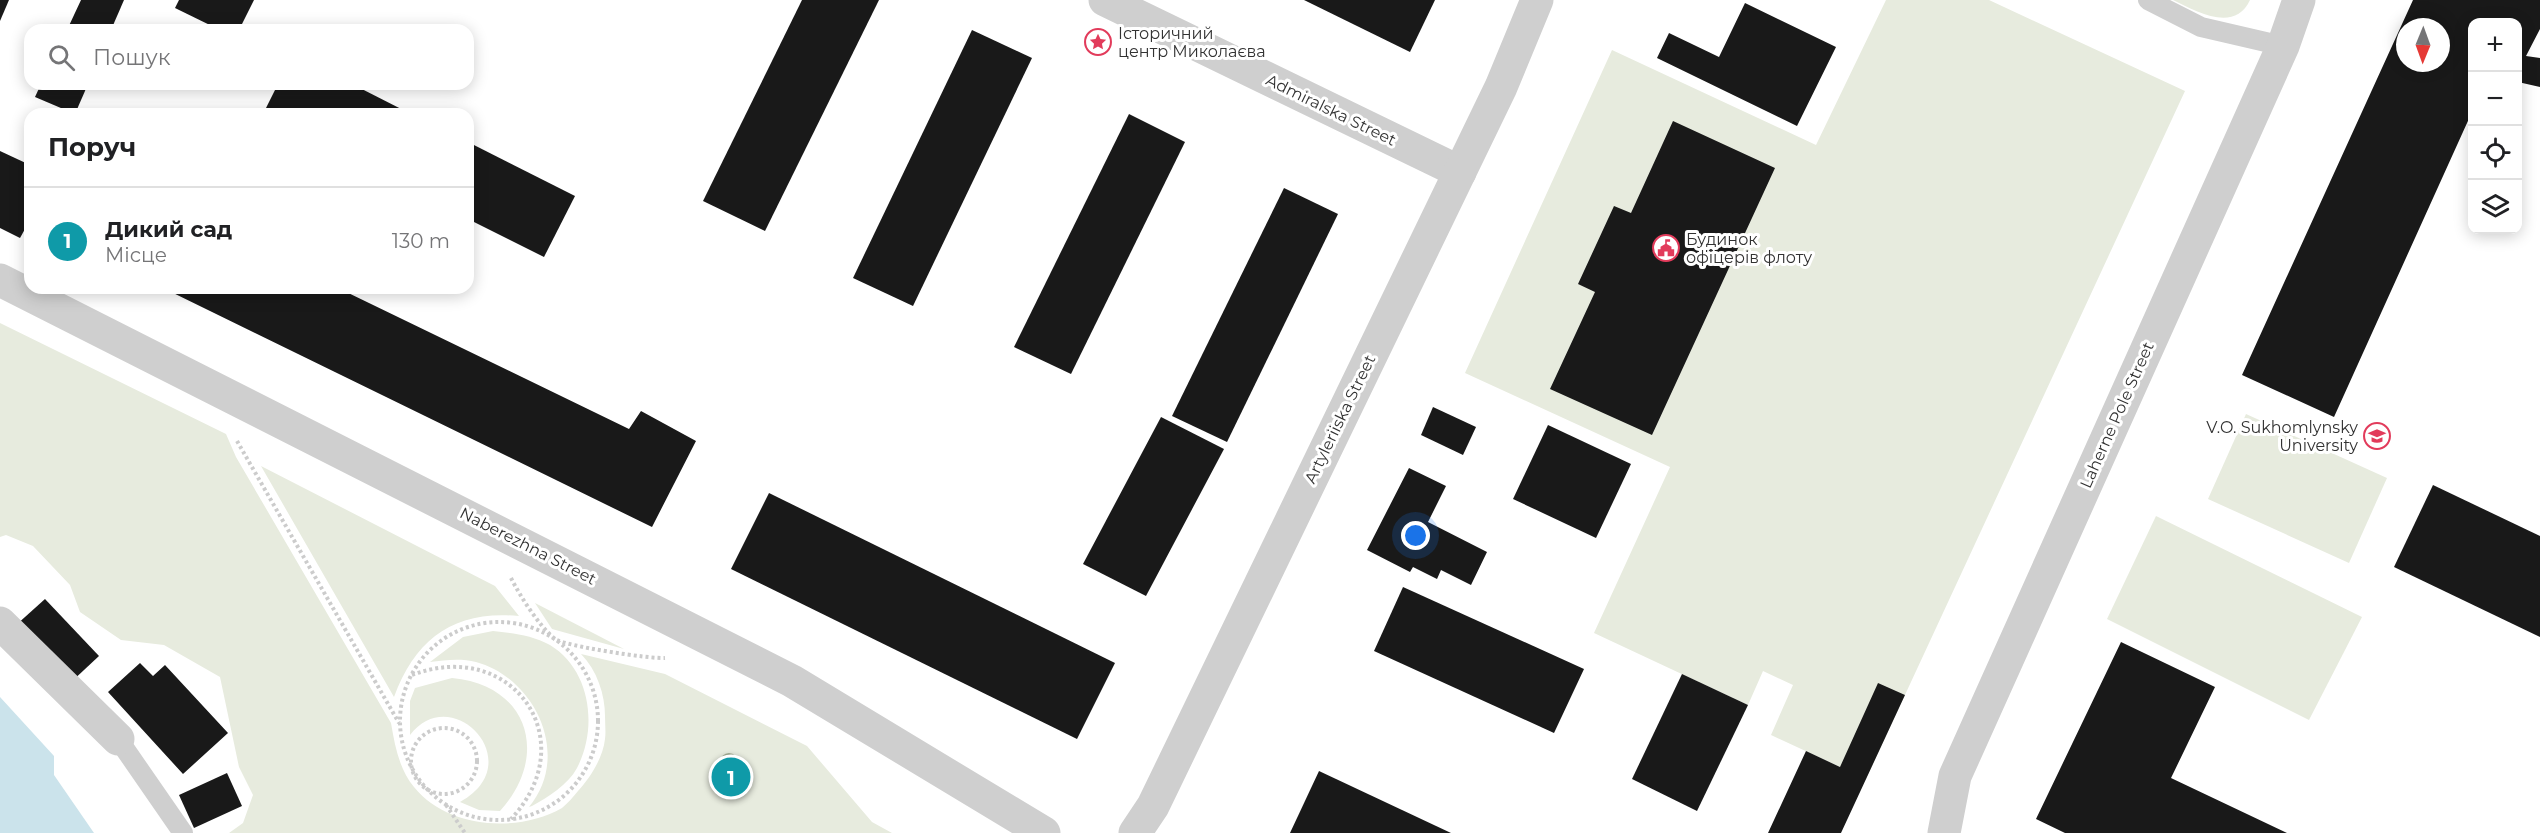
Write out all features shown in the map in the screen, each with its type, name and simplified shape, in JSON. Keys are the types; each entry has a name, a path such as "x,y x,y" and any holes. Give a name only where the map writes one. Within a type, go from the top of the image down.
{"street":[{"name":"Admiralska Street","path":"1105,0 1460,172"},
{"name":"Artyleriiska Street","path":"1135,833 1153,807 1460,172 1538,0"},
{"name":"Laherne Pole Street","path":"1944,833 1955,776 2283,46 2299,0"},
{"name":"Naberezhna Street","path":"0,280 24,292"},
{"name":"Naberezhna Street","path":"28,294 792,681 1044,833"},
{"path":"0,623 118,739"}],"lane":[{"path":"2148,0 2201,27 2283,46"},
{"path":"118,739 183,833"}],"path":[{"path":"236,440 400,724"},
{"path":"510,577 521,598 556,640 582,667 597,702 597,739 583,774 557,802 535,813 510,820 477,818 446,804 419,783 408,767 400,724 402,699 411,675 431,648 459,630 492,622 526,625 556,640 646,659 676,658"},
{"path":"411,675 431,668 452,665 473,667 493,674 511,686 525,701 535,719 541,739 542,760 537,781 527,800 510,820"},
{"path":"447,728 459,731 470,739 476,750 477,763 474,776 466,786 455,792 442,794 430,791 419,783 413,772 411,759 415,746 423,736 434,730 447,728"},
{"path":"446,804 465,833"}],"shaded area":[{"path":"1886,0 1989,0 2185,91 1866,779 1771,735 1793,685 1763,671 1748,705 1594,633 1670,467 1465,373 1612,50 1816,145"},
{"path":"2173,0 2250,0 2235,16 2225,18 2204,14"},
{"path":"0,323 226,434 236,457 391,723 398,757 409,780 428,801 445,812 484,823 525,821 562,808 587,780 604,746 605,708 596,675 581,654 665,674 807,746 872,822 892,833 229,833 243,823 253,795 239,767 220,677 164,645 121,640 80,612 70,585 33,546 6,535 0,537"},
{"path":"2246,414 2387,478 2349,563 2208,499"},
{"path":"261,466 495,586 519,616 496,615 475,618 457,623 440,632 414,659 403,676 394,697"},
{"path":"2156,516 2362,617 2309,720 2107,619"},
{"path":"535,603 624,649 552,629"},
{"path":"493,631 529,637 550,645 564,656 574,669 587,701 587,735 584,752 577,768 557,790 529,807 541,786 547,765 547,742 541,721 530,701 515,684 497,671 476,662 447,660 430,662 463,637"},
{"path":"452,678 478,683 499,694 514,709 524,726 527,747 524,768 515,790 500,811 479,810 460,802 480,786 488,767 486,749 477,733 463,722 446,717 427,720 410,735 410,701 415,688"}],"water":[{"path":"0,697 54,756 54,775 94,833 0,833"}],"building":[{"path":"0,0 9,0 0,21"},
{"path":"81,0 124,0 114,24 70,24"},
{"path":"179,0 254,0 242,24 208,24 175,8"},
{"path":"802,0 879,0 765,231 703,201"},
{"path":"1304,0 1435,0 1410,52"},
{"path":"2413,0 2540,0 2540,29 2526,56 2540,58 2540,87 2522,83 2522,18 2468,18 2468,121 2334,417 2242,375 2396,37 2396,72 2450,72 2450,18 2405,18"},
{"path":"1745,3 1836,47 1797,126 1657,58 1669,33 1719,57"},
{"path":"972,30 1032,58 913,306 853,278"},
{"path":"38,90 85,90 78,108 61,108 35,97"},
{"path":"275,90 364,90 399,108 266,108"},
{"path":"1129,114 1185,142 1071,374 1014,347"},
{"name":"Будинок офіцерів флоту","path":"1673,121 1775,168 1652,435 1550,389 1595,292 1578,284 1614,206 1631,213"},
{"path":"474,145 575,196 544,257 474,222"},
{"path":"0,151 24,162 24,231 20,238 0,228"},
{"path":"1284,188 1338,214 1227,442 1172,416"},
{"path":"175,294 350,294 629,429 641,411 696,441 652,527"},
{"path":"1433,407 1476,427 1463,455 1421,435"},
{"path":"1161,417 1224,449 1146,596 1083,564"},
{"path":"1548,425 1631,464 1596,538 1513,499"},
{"path":"1409,468 1446,486 1428,522 1487,552 1471,585 1441,570 1437,579 1413,567 1410,572 1367,550"},
{"path":"2433,485 2540,536 2540,637 2394,567"},
{"path":"769,493 1115,663 1077,739 731,569"},
{"path":"1403,587 1584,669 1554,733 1374,651"},
{"path":"45,599 99,656 69,684 15,626"},
{"path":"2121,642 2215,687 2171,778 2287,833 2065,833 2036,819"},
{"path":"140,663 153,676 165,665 228,733 183,774 108,692"},
{"path":"1682,674 1748,705 1697,811 1632,779"},
{"path":"1878,683 1905,695 1841,833 1768,833 1806,751 1840,767"},
{"path":"1319,771 1451,833 1290,833"},
{"path":"227,773 242,806 194,828 179,795"}],"place":[{"name":"Історичний центр Миколаєва","path":"1098,42"},
{"name":"Будинок офіцерів флоту","path":"1666,248"},
{"name":"V.O. Sukhomlynsky University","path":"2377,436"},
{"name":"Дикий сад","path":"731,777"}]}
